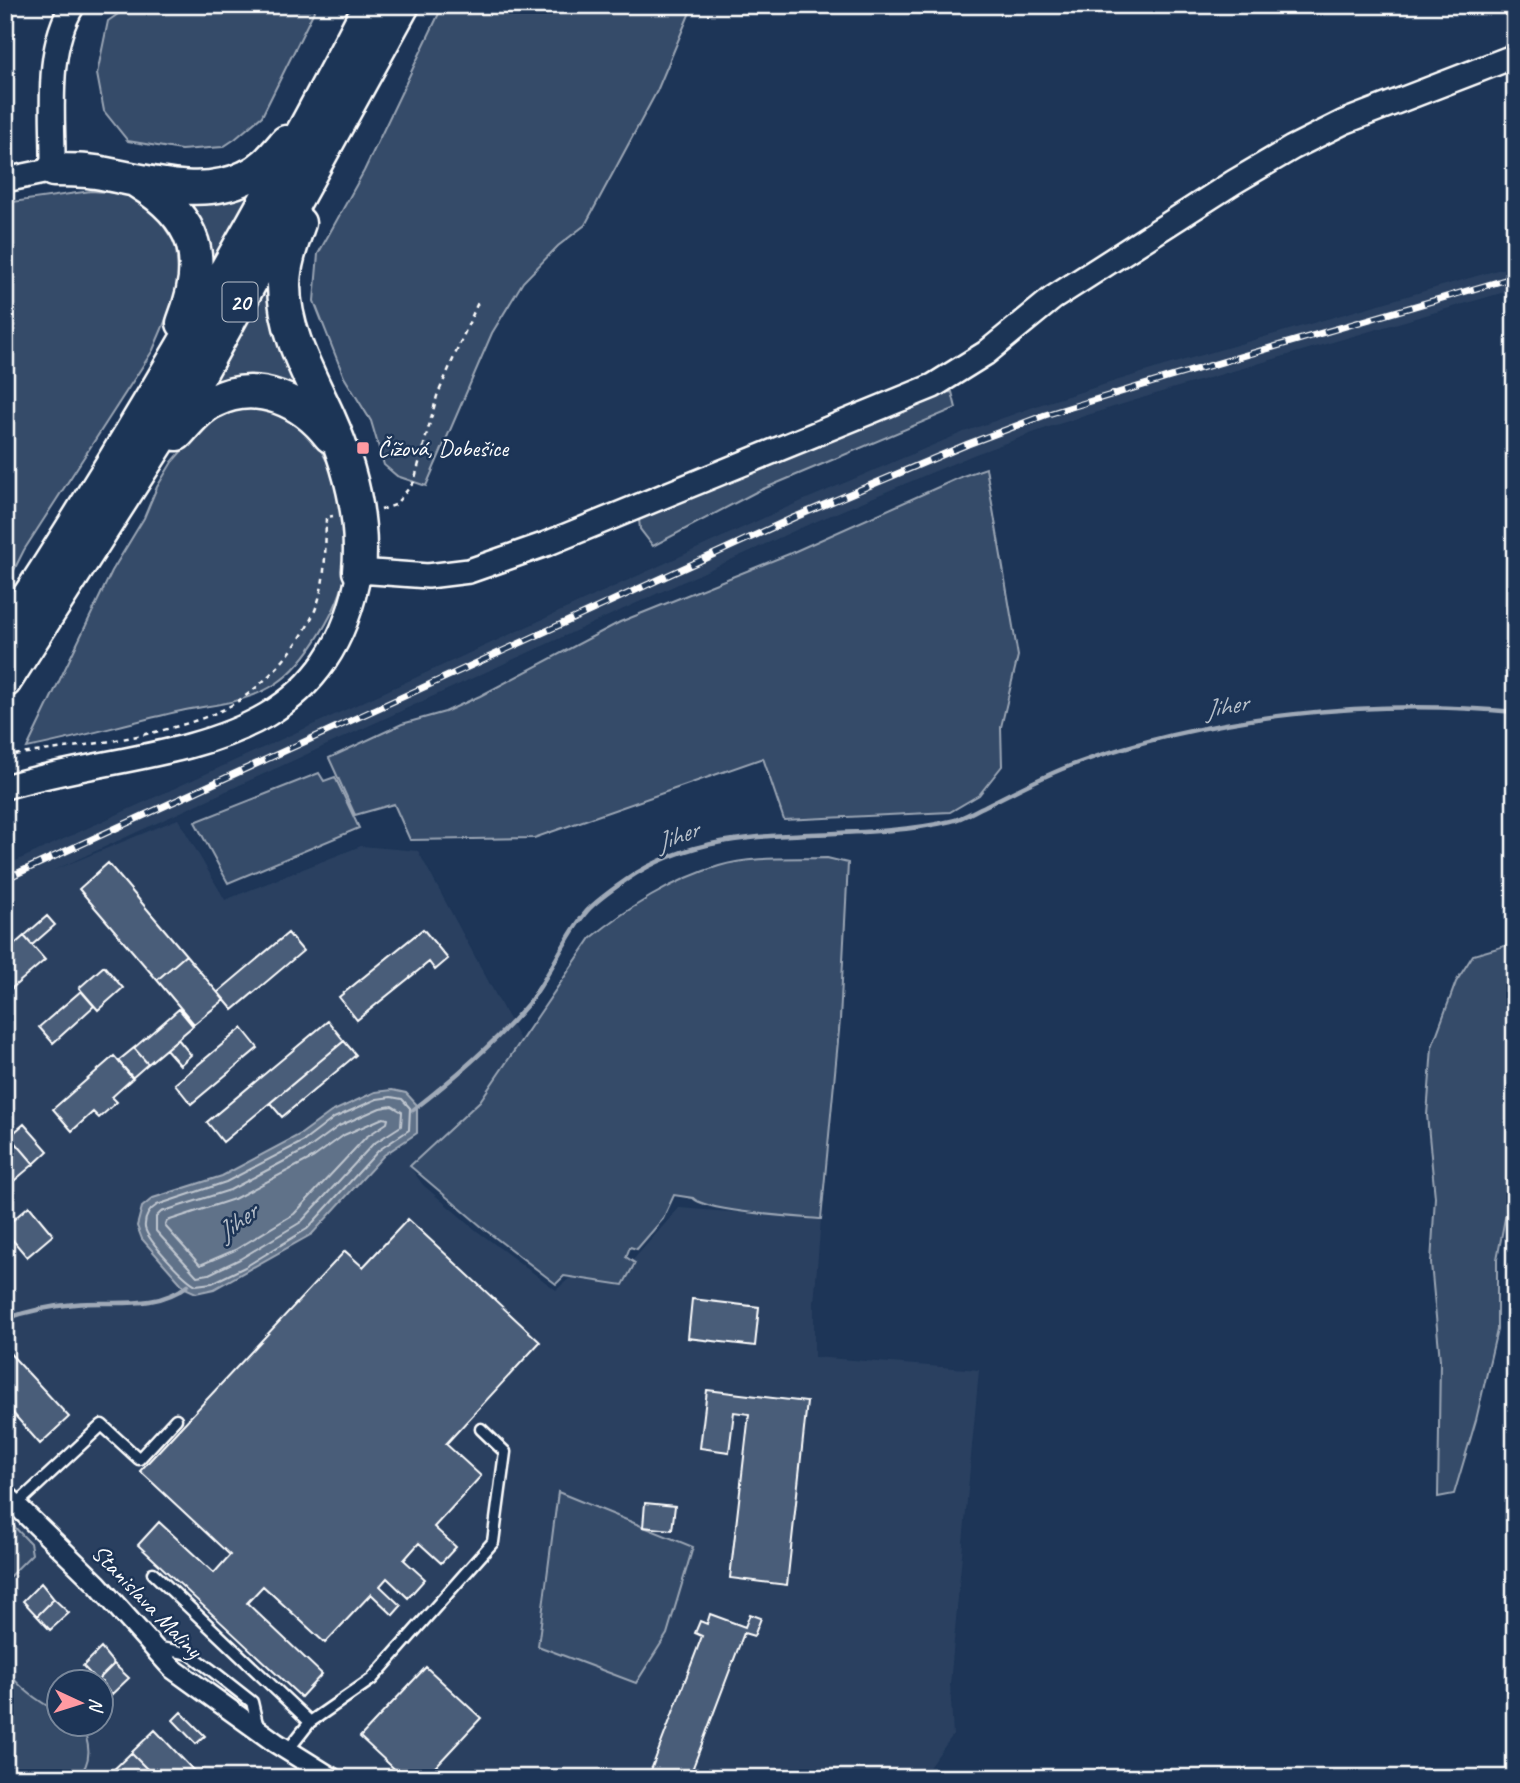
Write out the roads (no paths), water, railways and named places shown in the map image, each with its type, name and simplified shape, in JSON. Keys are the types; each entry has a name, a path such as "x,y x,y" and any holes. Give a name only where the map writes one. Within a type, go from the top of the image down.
{"highway":[{"name":"20","path":"5,634 116,461 222,282 370,5"},
{"name":"20","path":"5,681 186,399 403,5"},
{"path":"53,170 95,172 138,182 190,187 226,184 244,179 269,162 321,100"},
{"path":"335,131 290,247 284,283 297,346 343,455 359,515 359,570"},
{"path":"138,182 175,210 186,226 197,257 193,295 156,391"},
{"path":"141,470 200,410 221,398 245,393 278,396 294,402 324,429 343,455"}],"street":[{"path":"5,180 53,170 55,50 62,22 73,5"},
{"path":"5,787 171,751 217,739 255,722 303,685 328,655 345,624 359,570 410,576 470,571 546,544 933,386 986,353 1052,298 1292,148 1345,122 1515,56"},
{"name":"Stanislava Maliny","path":"11,1499 97,1584 172,1668 260,1732 332,1778"}],"lane":[{"path":"11,1499 102,1425 139,1459 176,1419"},
{"path":"288,1750 310,1722 372,1679 493,1542 505,1452 481,1429"},
{"path":"153,1573 310,1722"}],"water":[{"path":"392,1090 406,1093 417,1105 417,1133 384,1155 312,1234 214,1289 196,1293 185,1288 142,1239 137,1226 142,1207 153,1198 222,1176 301,1134 331,1112 375,1092"}],"waterway":[{"name":"Jiher","path":"413,1110 473,1061 527,1005 578,922 591,907 626,880 663,859 702,846 743,839 868,832 951,821 1075,764 1127,747 1236,722 1348,709 1405,707 1515,712"},
{"name":"Jiher","path":"5,1319 66,1305 148,1301 175,1293 188,1285"}],"railway":[{"path":"5,879 793,518 968,444 1045,415 1515,277"}],"place":[{"name":"Čížová, Dobešice","path":"363,448"}]}
